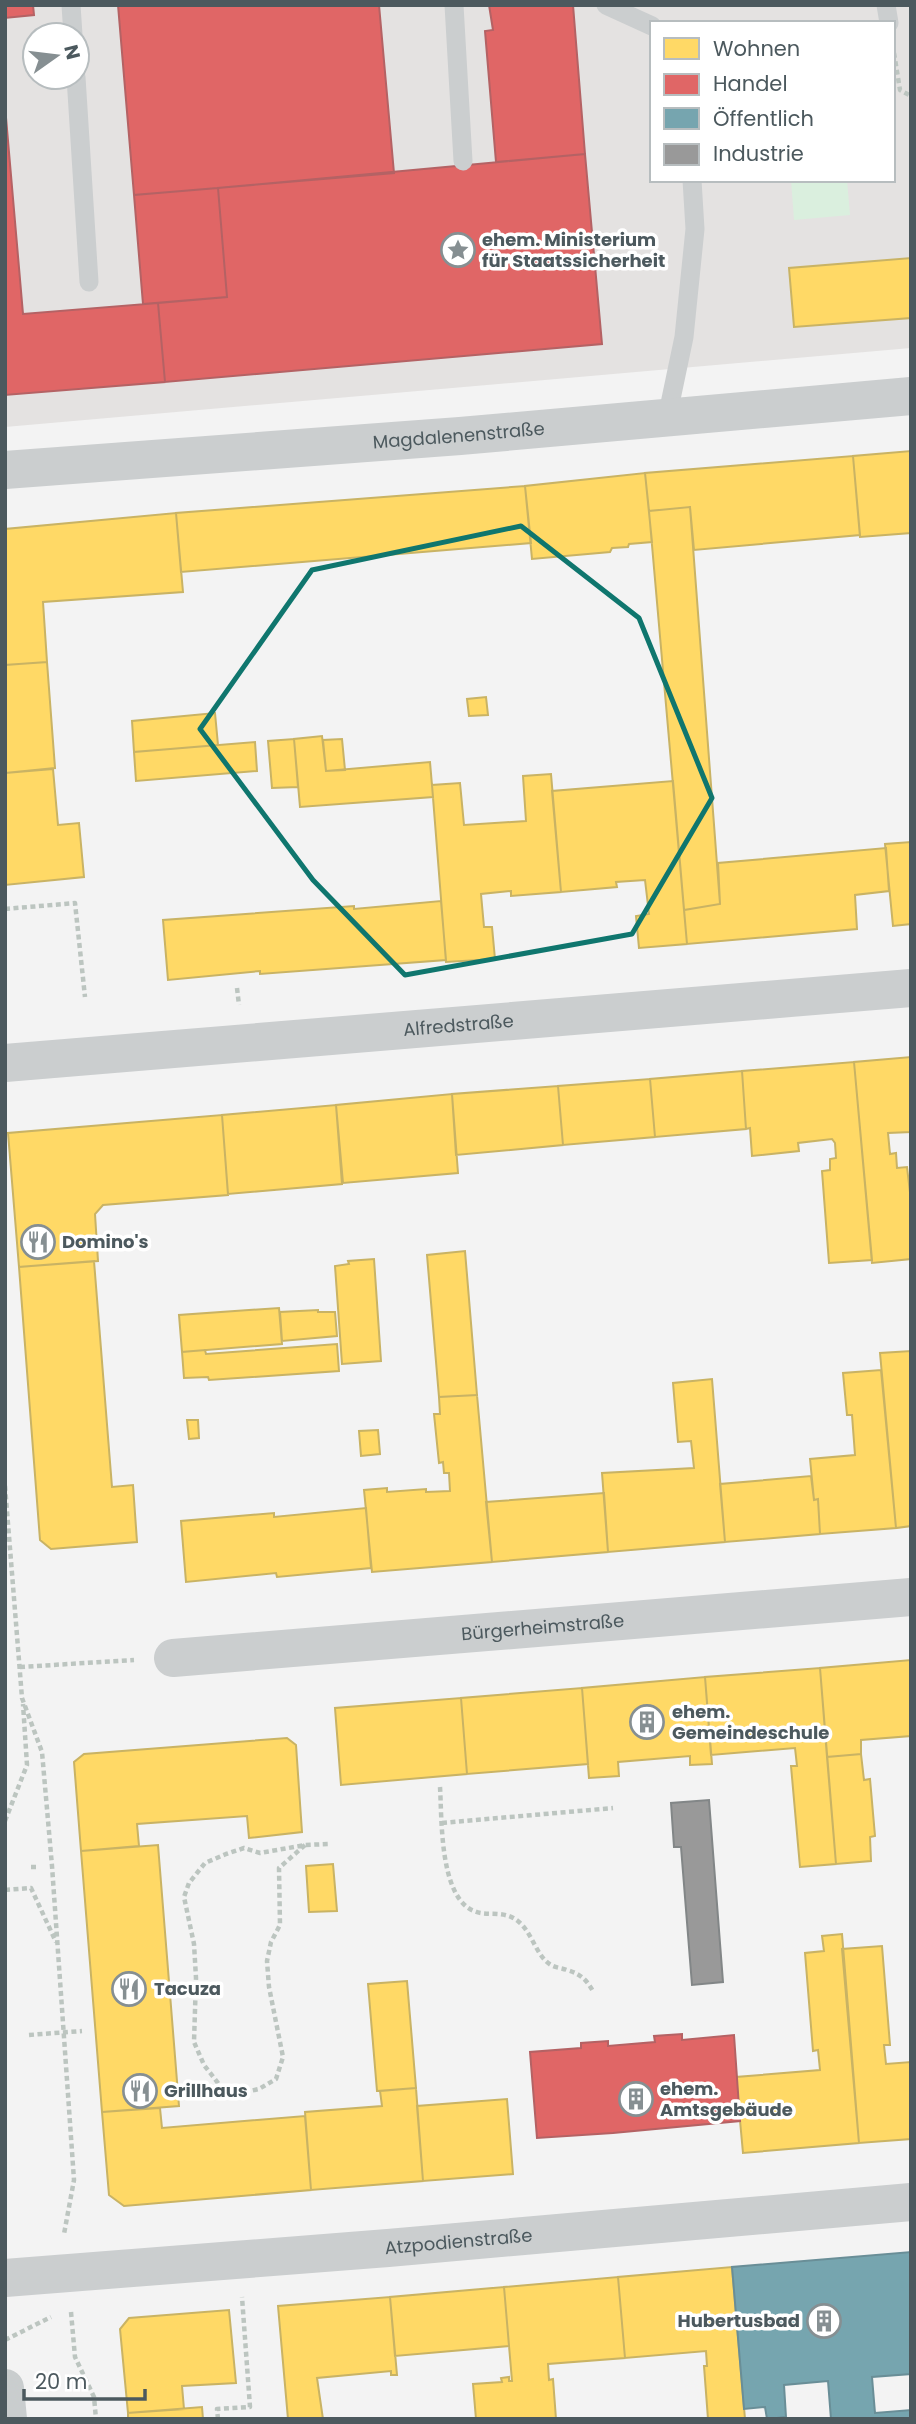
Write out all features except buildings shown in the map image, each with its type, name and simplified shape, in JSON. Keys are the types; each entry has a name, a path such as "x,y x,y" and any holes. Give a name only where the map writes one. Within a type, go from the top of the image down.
{"main road":[{"path":"5,2389 8,2419"}],"street":[{"name":"Magdalenenstraße","path":"5,470 460,436 911,396"},
{"name":"Alfredstraße","path":"5,1063 911,988"},
{"name":"Bürgerheimstraße","path":"173,1658 911,1597"},
{"name":"Atzpodienstraße","path":"5,2277 911,2202"}],"lane":[{"path":"454,5 463,161"},
{"path":"606,5 650,25"},
{"path":"77,91 89,282"},
{"path":"667,418 684,337 695,229 692,182"}],"path":[{"path":"895,60 900,90 911,96"},
{"path":"5,909 75,903 85,997"},
{"path":"237,988 239,1009"},
{"path":"5,1486 27,1765 5,1821"},
{"path":"20,1667 173,1658"},
{"path":"22,1698 42,1752 58,1945 75,2180 63,2228"},
{"path":"440,1787 449,1881 463,1905 476,1912 497,1912 519,1922 542,1957 552,1966 586,1978 594,1993"},
{"path":"442,1823 613,1808"},
{"path":"304,1845 279,1868 280,1925 271,1942 267,1961 269,1987 283,2057 276,2079 259,2089 241,2092 221,2087 204,2066 194,2042 194,1944 184,1897 189,1883 205,1863 244,1848 260,1853 304,1845 328,1844"},
{"path":"31,1867 39,1867"},
{"path":"5,1890 31,1888 58,1945"},
{"path":"29,2035 82,2031"},
{"path":"218,2419 217,2409 250,2407 240,2259"},
{"path":"5,2340 70,2307"},
{"path":"72,2325 75,2357 94,2397 96,2419"}],"highlighted area":[{"path":"521,526 639,618 712,798 632,934 405,975 313,880 200,729 312,570"}],"shaded area":[{"name":"ehem. Ministerium für Staatssicherheit","path":"5,5 911,5 911,348 5,427"}],"green space":[{"path":"791,182 847,182 850,215 794,220"}],"place":[{"name":"ehem. Ministerium für Staatssicherheit","path":"458,250"},
{"name":"Domino's","path":"38,1242"},
{"name":"ehem. Gemeindeschule","path":"647,1722"},
{"name":"Tacuza","path":"129,1989"},
{"name":"Grillhaus","path":"140,2091"},
{"name":"ehem. Amtsgebäude","path":"636,2099"},
{"name":"Hubertusbad","path":"824,2321"}]}
